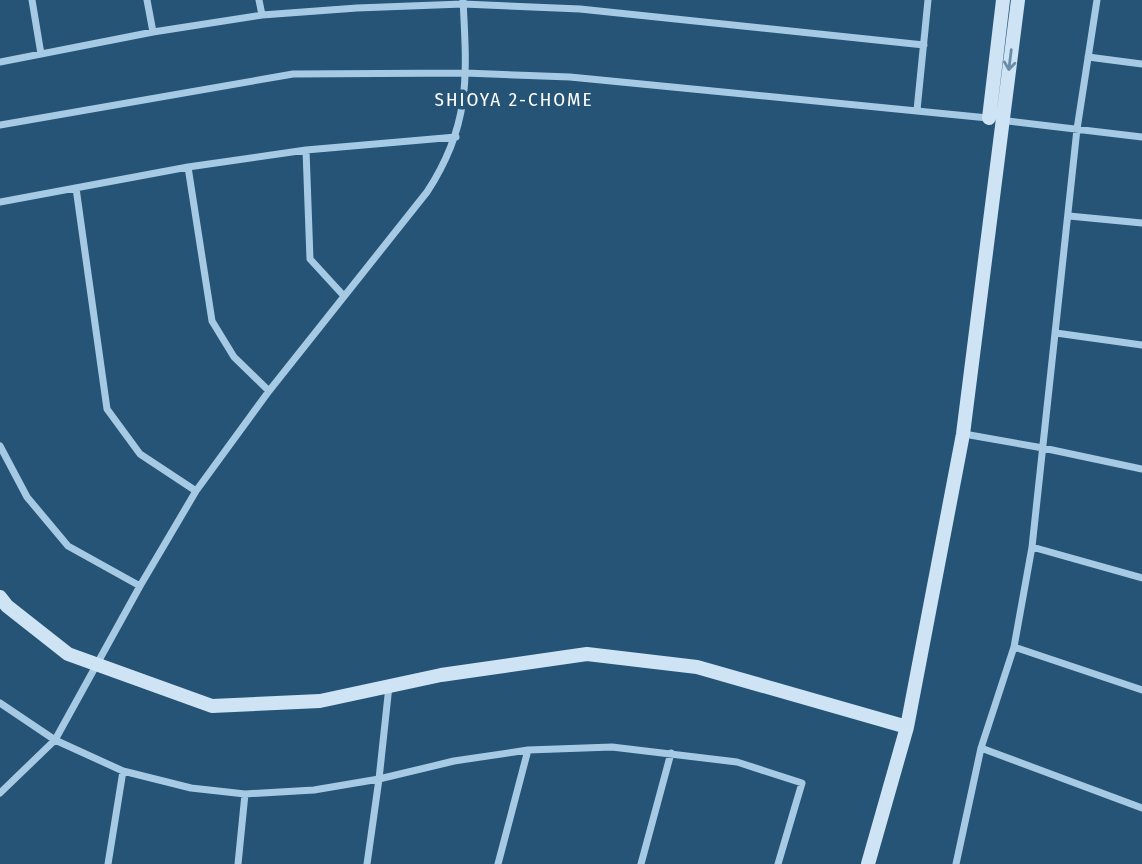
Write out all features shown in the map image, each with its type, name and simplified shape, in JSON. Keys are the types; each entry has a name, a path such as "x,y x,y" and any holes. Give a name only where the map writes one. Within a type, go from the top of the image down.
{"street":[{"path":"33,0 41,54"},
{"path":"147,0 153,32"},
{"path":"259,0 262,15"},
{"path":"917,110 928,0"},
{"path":"868,864 907,727 963,434 996,119 1003,0"},
{"path":"996,119 1018,0"},
{"path":"956,864 981,748 1014,647 1032,547 1077,129 1097,0"},
{"path":"0,62 153,32 262,15 357,4 463,2 580,9 924,45"},
{"path":"0,793 55,740 96,663 196,491 269,391 427,192 444,166 456,137 464,103 463,2"},
{"path":"1088,57 1142,64"},
{"path":"0,125 293,74 465,73 570,77 917,110 1142,137"},
{"path":"0,202 188,167 306,150 456,137"},
{"path":"306,150 310,259 343,295"},
{"path":"188,167 212,321 234,357 269,391"},
{"path":"76,188 107,409 140,454 196,491"},
{"path":"1069,216 1142,223"},
{"path":"1056,333 1142,345"},
{"path":"963,434 1142,469"},
{"path":"0,446 27,497 68,546 140,586"},
{"path":"1032,547 1142,578"},
{"path":"0,597 7,606 68,654 212,706 320,701 441,675 587,654 697,667 907,727"},
{"path":"1014,647 1142,690"},
{"path":"367,864 389,686"},
{"path":"0,703 55,740 123,771 191,788 245,794 314,790 379,779 454,761 528,750 612,747 737,762 802,783 778,864"},
{"path":"981,748 1142,808"},
{"path":"498,864 528,750"},
{"path":"641,864 671,753"},
{"path":"108,864 123,771"},
{"path":"238,864 245,794"}],"district":[{"name":"SHIOYA 2-CHOME","path":"514,99"}]}
